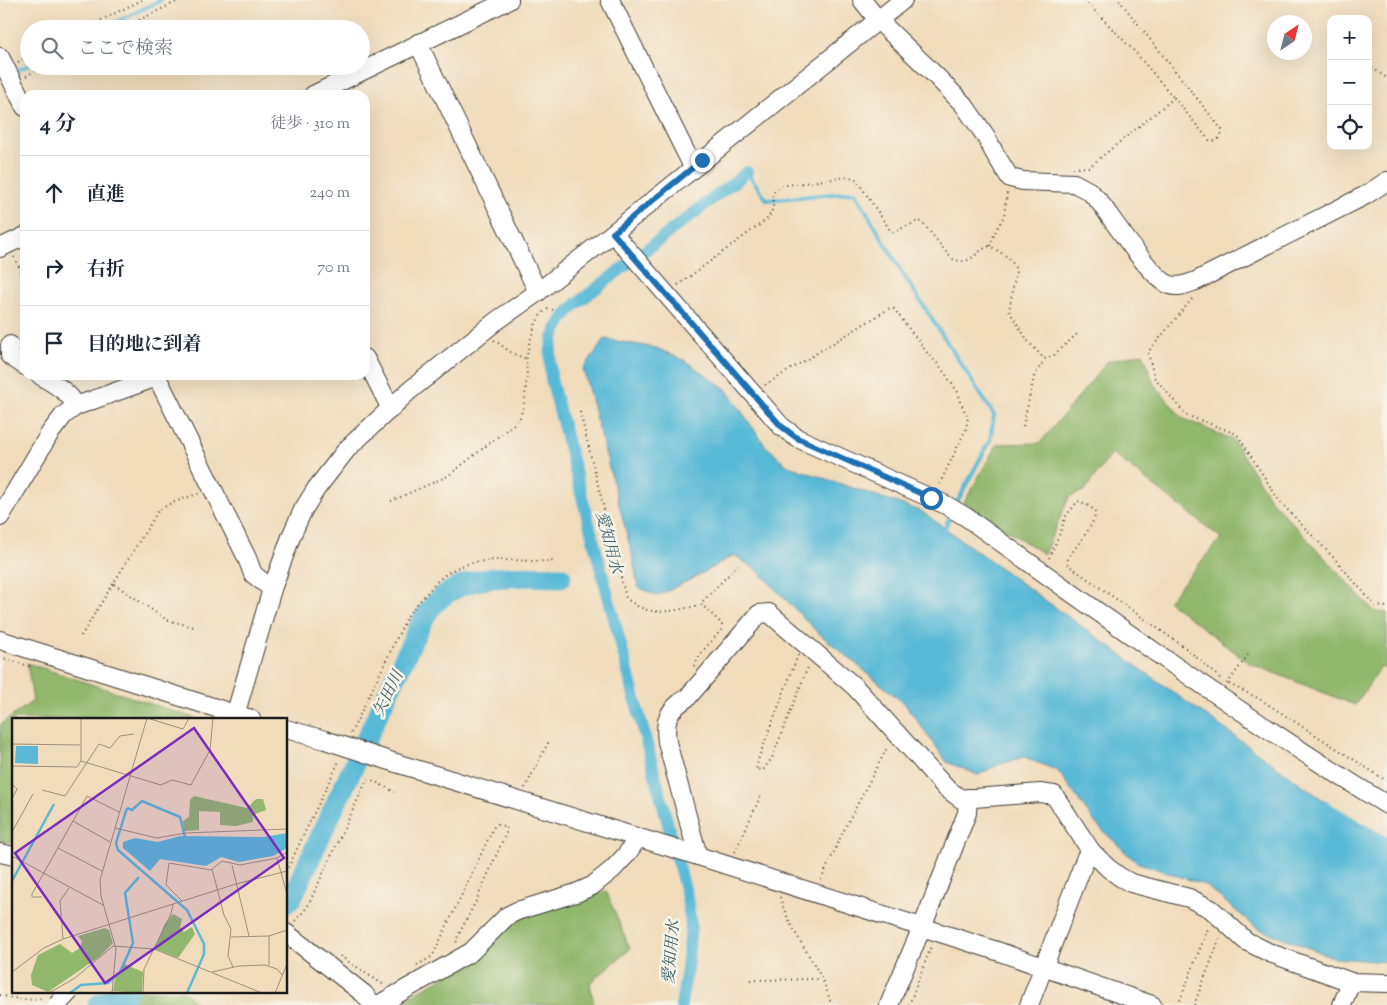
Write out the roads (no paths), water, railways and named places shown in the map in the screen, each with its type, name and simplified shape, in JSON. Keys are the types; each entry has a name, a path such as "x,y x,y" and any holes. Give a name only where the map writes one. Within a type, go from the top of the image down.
{"street":[{"path":"370,67 509,0"},
{"path":"610,0 693,167"},
{"path":"862,0 878,20 964,105 986,135 1010,178 1022,181 1074,183 1089,191 1098,200 1136,251 1161,280 1169,285 1178,286 1196,281 1366,195 1387,181"},
{"path":"0,640 240,717 272,589 292,534 303,510 316,489 347,449 409,391 485,330 538,292 613,233 693,167 904,0"},
{"path":"418,43 538,292"},
{"path":"0,57 20,97"},
{"path":"324,90 354,75"},
{"path":"613,233 781,426 797,438 938,502 966,517 1040,570 1223,689 1344,778 1387,805"},
{"path":"4,246 20,238"},
{"path":"10,345 10,356 20,363"},
{"path":"370,368 391,409"},
{"path":"48,380 72,398 76,406"},
{"path":"0,517 50,433 64,415 76,406 146,380"},
{"path":"159,380 247,558 253,574 272,589"},
{"path":"692,855 667,742 665,727 668,717 675,705 688,697 760,614 769,613 855,687 946,788 961,799 1040,793 1054,795 1091,851 1108,868 1131,883 1189,898 1214,912 1246,941 1270,952 1351,982 1387,984"},
{"path":"288,730 922,927 1044,966 1152,1005"},
{"path":"889,1005 967,813 968,798"},
{"path":"378,1005 464,957 507,916 592,886 613,869 638,838"},
{"path":"1029,1005 1086,857 1091,851"},
{"path":"289,928 364,994 373,1005"},
{"path":"1342,1005 1351,982"},
{"path":"53,1001 68,992"}],"water":[{"path":"605,339 656,348 684,360 726,389 765,445 788,466 921,511 1358,825 1387,839 1387,962 1335,958 1257,928 1205,885 1136,862 1096,824 1058,771 1024,757 998,765 978,775 947,762 905,704 816,631 757,570 734,555 696,577 657,596 638,587 632,554 583,369"}],"waterway":[{"path":"120,20 161,0"},
{"path":"13,72 20,69"},
{"path":"747,172 767,200 855,192 903,274 994,415 990,440 955,506"},
{"name":"愛知用水","path":"681,1005 691,925 687,897 551,379 550,357 553,338 557,329 568,312 576,304 747,172"},
{"path":"943,533 951,514"},
{"name":"矢田川","path":"288,901 292,897 417,631 431,608 443,596 458,587 474,582 491,578 561,577"},
{"path":"1326,803 1387,839"},
{"name":"矢田川","path":"98,1005 126,992"}]}
